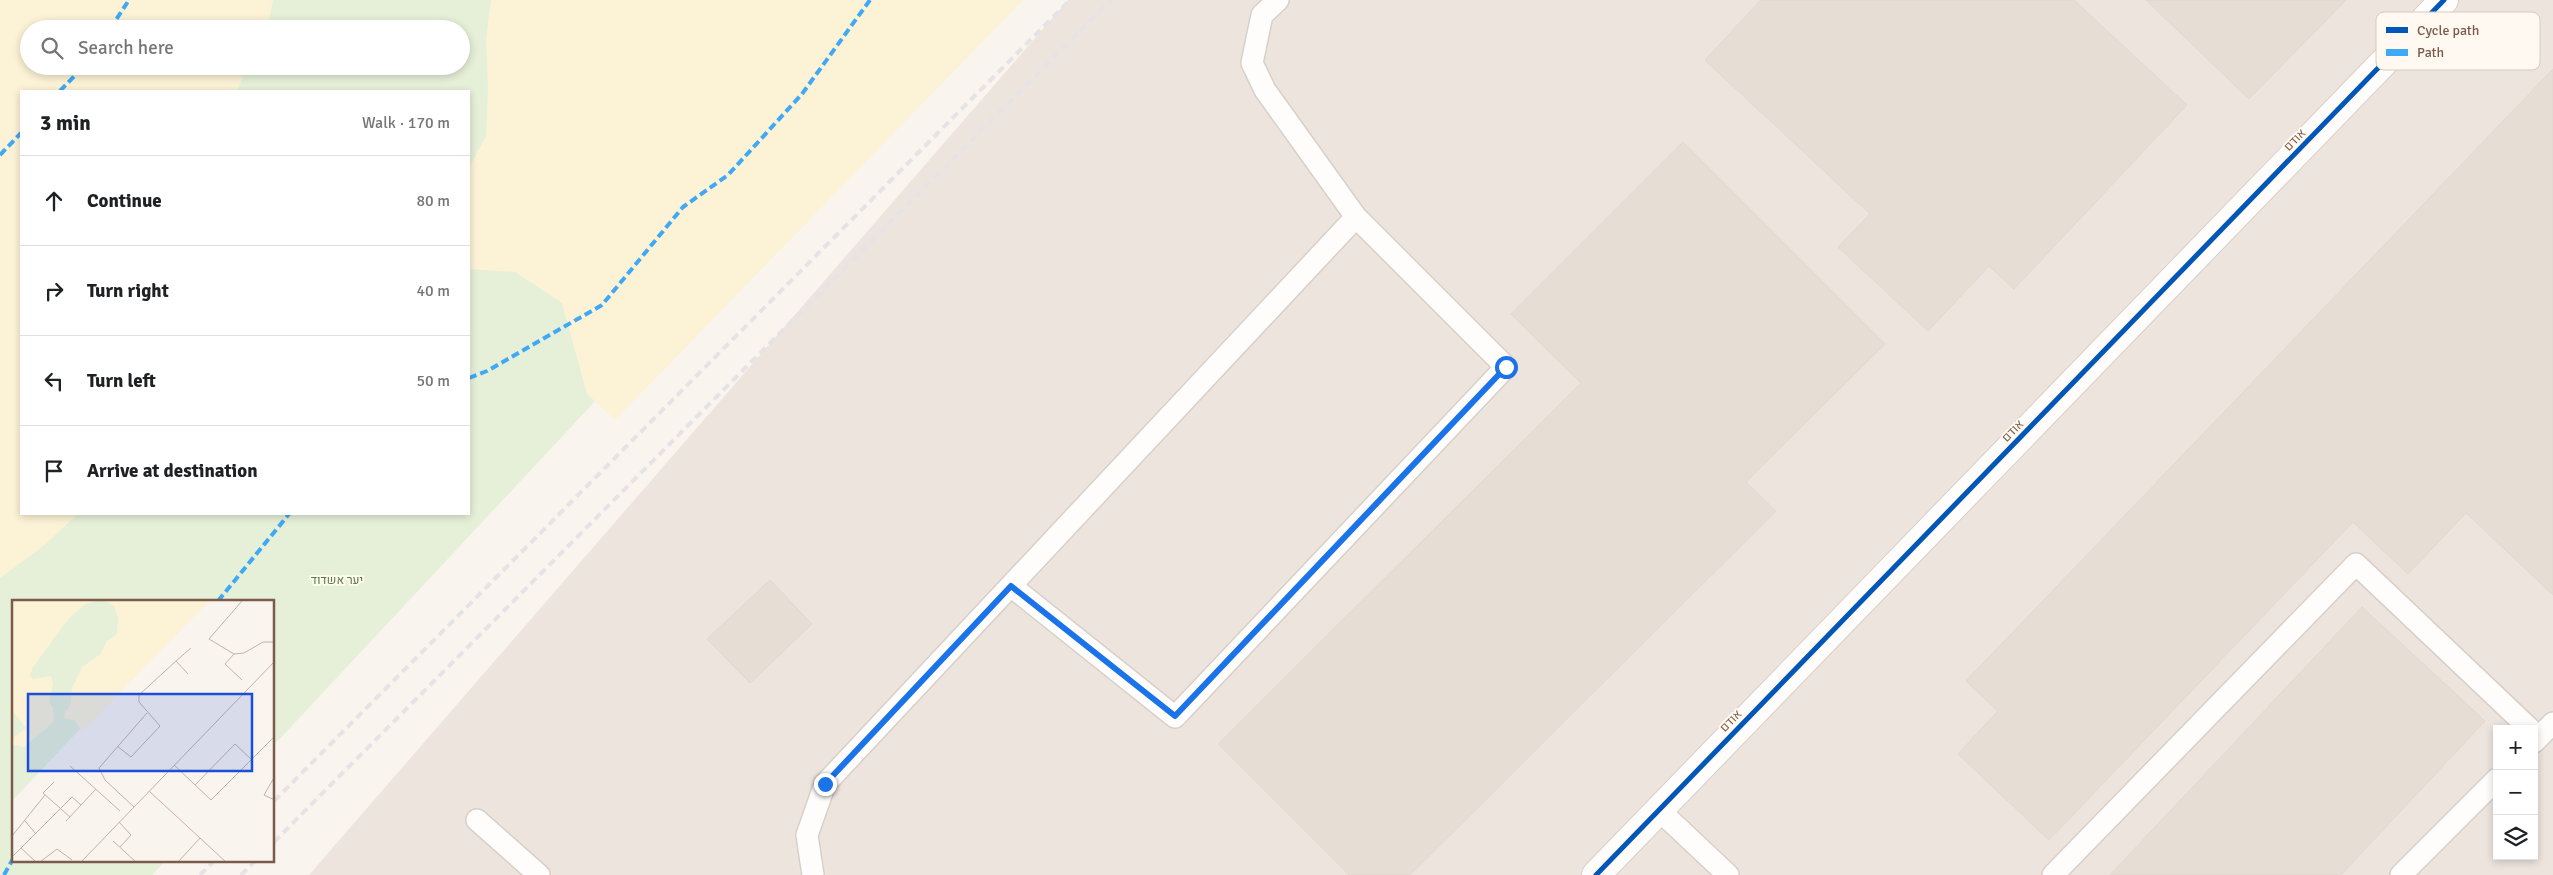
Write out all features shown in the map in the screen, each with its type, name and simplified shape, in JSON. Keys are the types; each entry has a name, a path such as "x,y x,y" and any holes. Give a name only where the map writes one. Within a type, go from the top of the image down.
{"street":[{"name":"אודם","path":"2432,12 2444,0"},
{"name":"אודם","path":"1596,875 2376,70"}],"lane":[{"path":"1011,586 1175,716 1506,367 1356,216 1265,90 1252,63 1262,15 1278,0"},
{"path":"812,875 807,835 825,784 1356,216"},
{"path":"2053,875 2356,564 2529,725"},
{"path":"2401,875 2493,783"},
{"path":"1659,810 1728,875"},
{"path":"477,820 539,875"}],"shaded area":[{"path":"1068,0 2553,0 2553,875 309,875"}],"green space":[{"path":"262,0 501,0 496,139 470,189 470,90 226,90 232,75 470,75 470,20 257,20"},
{"name":"יער אשדוד","path":"470,259 518,261 571,297 599,397 275,744 275,600 12,600 12,862 164,862 152,875 0,875 0,565 61,515 470,515"}],"sand":[{"path":"0,0 273,0 269,20 20,20 20,75 243,75 237,90 20,90 20,515 77,515 42,547 0,578"},
{"path":"491,0 1023,0 615,420 587,394 562,303 515,272 470,269 470,166 486,136 488,89 486,39"}],"building":[{"path":"1761,0 2074,0 2187,105 2014,289 1989,266 1928,331 1838,247 1870,214 1705,60"},
{"path":"2146,0 2346,0 2249,99"},
{"path":"2553,69 2553,595 2466,513 2408,574 2353,522 2049,840 1958,754 1998,711 1966,681"},
{"path":"1683,142 1885,344 1746,482 1776,511 1410,875 1349,875 1218,744 1581,383 1511,314"},
{"path":"770,580 812,624 750,683 707,639"},
{"path":"2362,607 2485,721 2341,875 2110,875"}],"railway":[{"path":"275,800 1070,0"},
{"path":"275,841 1111,0"},
{"path":"200,875 213,862"},
{"path":"241,875 254,862"}],"marked path":[{"path":"116,20 129,0"},
{"path":"470,378 487,371 602,305 683,207 728,175 802,94 870,0"},
{"path":"61,90 75,75"},
{"path":"0,155 20,134"},
{"path":"219,600 288,515"},
{"path":"4,875 12,861"}],"cycle path":[{"path":"2432,12 2444,0"},
{"path":"1596,875 2376,70"}],"route":[{"path":"825,784 1011,586 1175,716 1506,367"}]}
